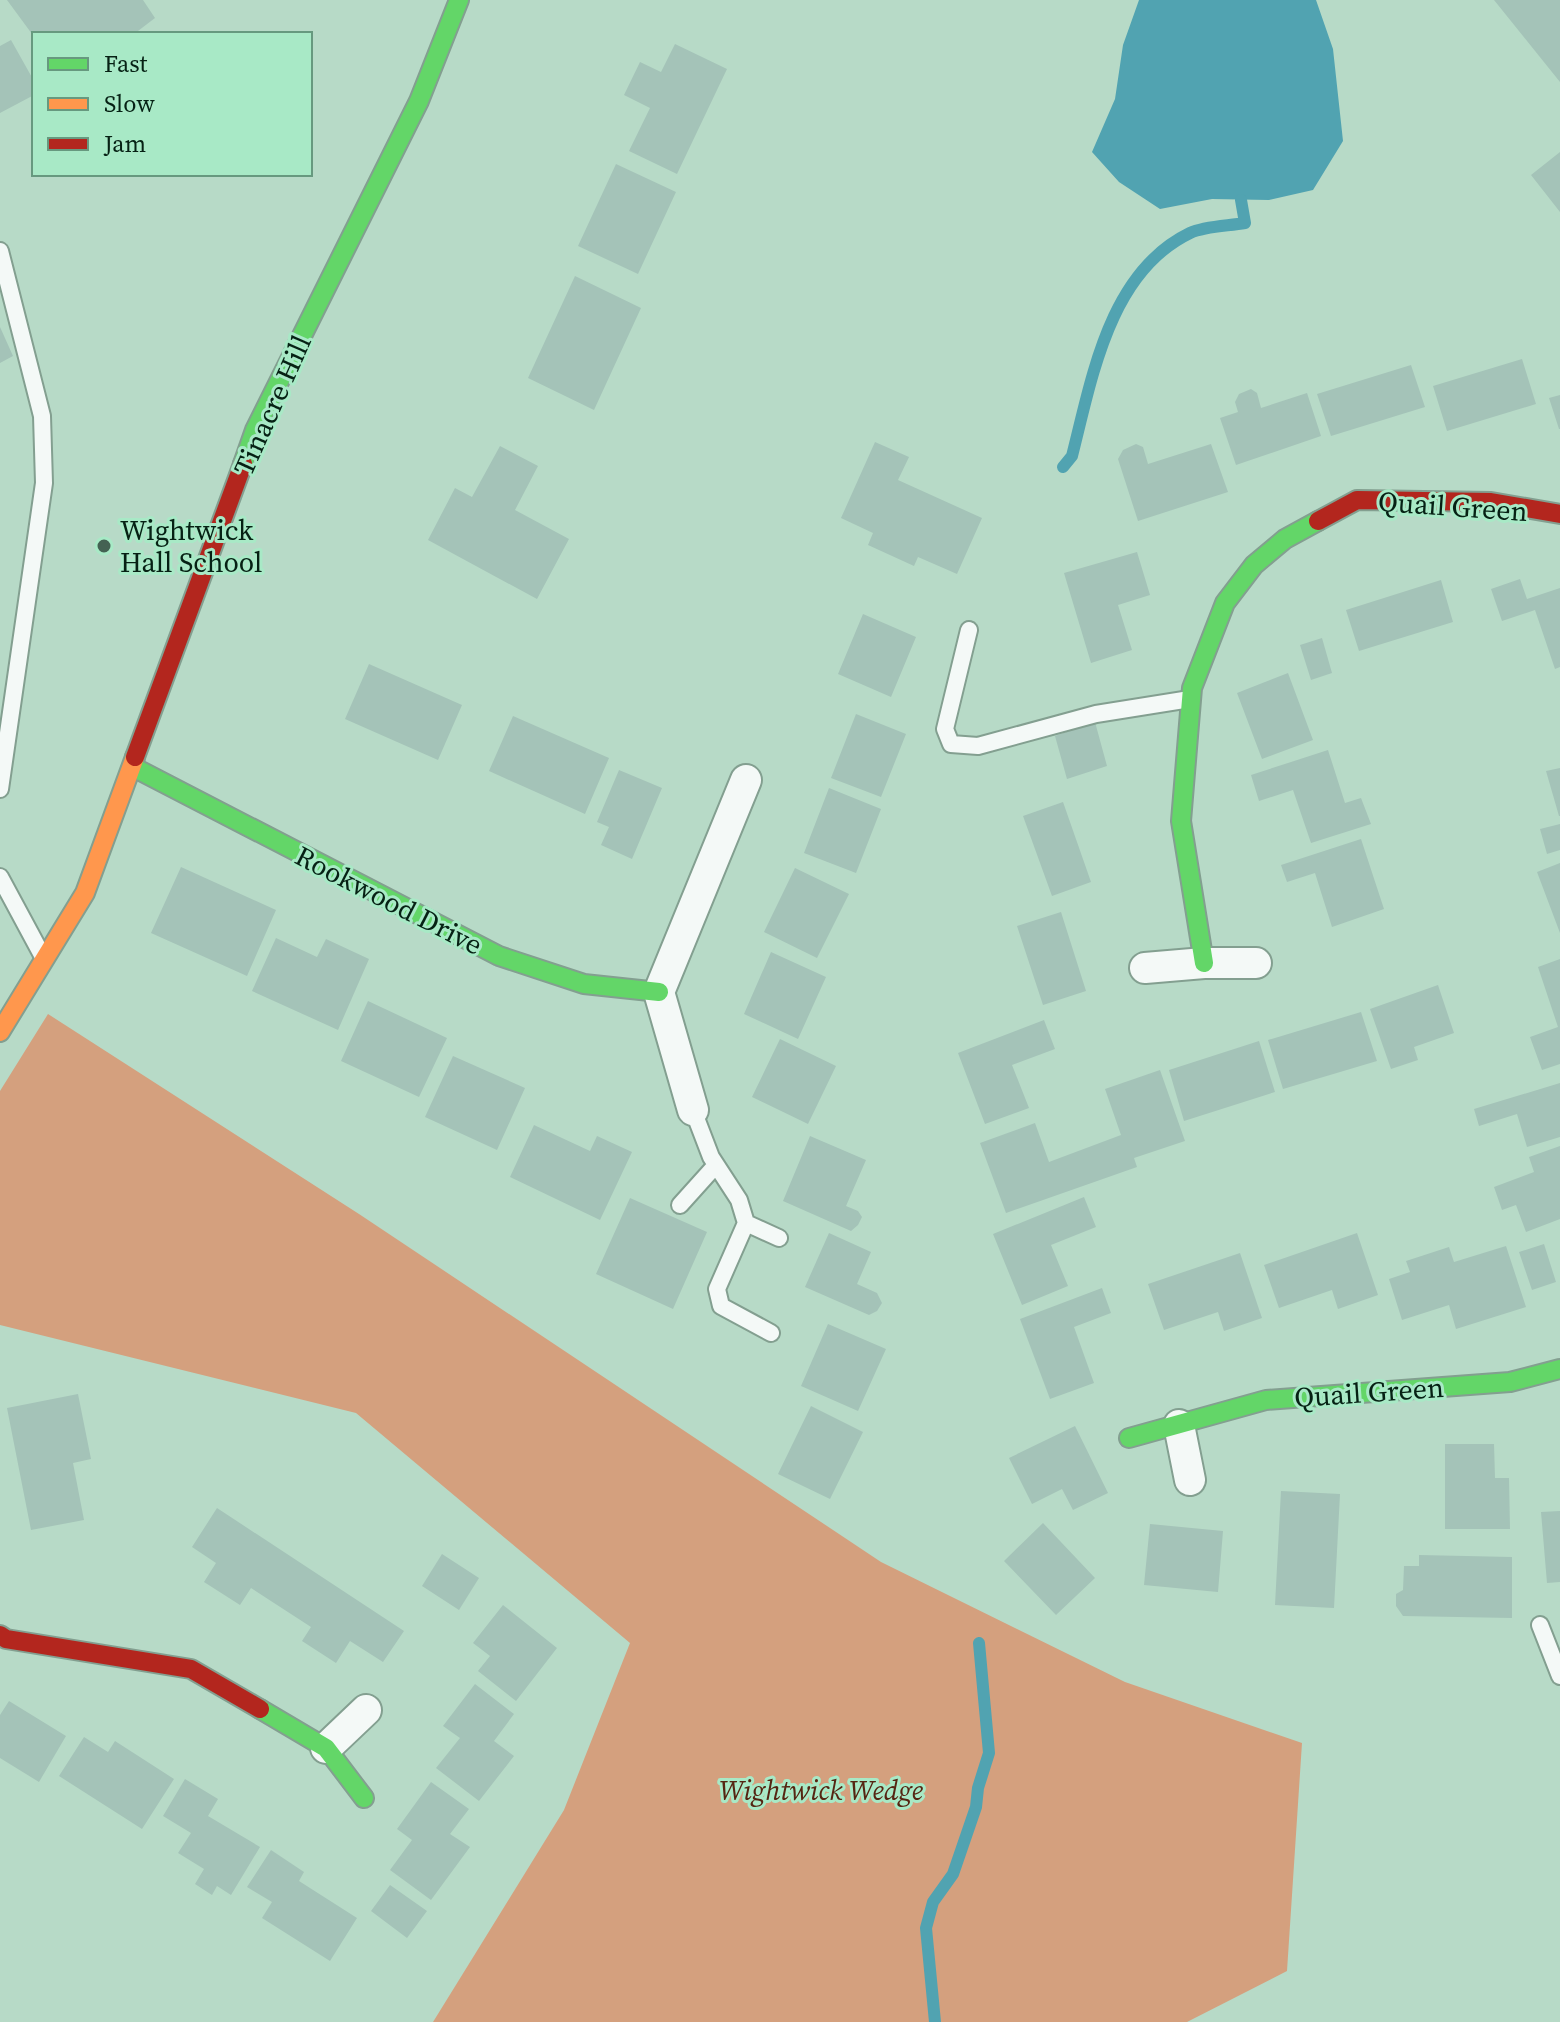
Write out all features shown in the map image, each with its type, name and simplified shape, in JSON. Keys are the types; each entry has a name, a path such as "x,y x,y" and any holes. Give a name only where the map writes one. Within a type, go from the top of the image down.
{"street":[{"name":"Tinacre Hill","path":"0,1032 85,893 255,430 419,101 459,0"},
{"name":"Quail Green","path":"1204,963 1181,821 1192,688 1225,603 1254,565 1285,539 1357,500 1491,502 1560,514"},
{"name":"Rookwood Drive","path":"133,767 499,956 584,984 659,992"},
{"path":"693,1110 659,992 746,780"},
{"path":"1145,968 1256,963"},
{"name":"Quail Green","path":"1129,1438 1266,1400 1510,1382 1560,1369"},
{"path":"1179,1425 1190,1480"},
{"path":"0,1635 6,1639 191,1669 326,1748 364,1798"},
{"path":"326,1748 366,1710"}],"lane":[{"path":"0,251 42,416 44,483 0,789"},
{"path":"969,630 945,729 951,744 978,746 1096,714 1191,699"},
{"path":"0,877 44,960"},
{"path":"693,1110 716,1165 739,1200 746,1223 717,1289 721,1306 771,1333"},
{"path":"680,1205 716,1165"},
{"path":"746,1223 779,1238"},
{"path":"1540,1625 1560,1676"}],"green space":[{"name":"Wightwick Wedge","path":"48,1014 359,1214 881,1562 1125,1682 1302,1743 1287,1971 1187,2022 433,2022 564,1810 630,1643 356,1413 0,1325 0,1091"}],"water":[{"path":"1139,0 1316,0 1333,49 1343,141 1313,190 1269,200 1212,199 1160,209 1119,182 1092,152 1115,99 1123,45"}],"building":[{"path":"7,0 143,0 155,18 137,32 32,34"},
{"path":"1494,0 1560,0 1560,82"},
{"path":"11,40 32,77 32,96 0,113 0,46"},
{"path":"675,44 727,69 677,174 629,151 650,108 624,95 640,62 661,72"},
{"path":"1560,152 1560,212 1531,175"},
{"path":"616,164 676,192 638,274 578,246"},
{"path":"575,276 641,308 594,410 528,378"},
{"path":"0,327 13,356 0,363"},
{"path":"1522,359 1536,404 1447,431 1433,386"},
{"path":"1411,365 1425,407 1331,436 1317,394"},
{"path":"1251,389 1257,393 1261,408 1307,393 1321,436 1236,465 1220,418 1238,412 1235,402 1239,394"},
{"path":"1560,395 1560,429 1559,429 1549,398"},
{"path":"875,442 909,457 898,480 982,518 957,574 918,557 914,566 868,545 873,533 841,518"},
{"path":"1136,444 1143,447 1148,464 1211,444 1228,492 1138,521 1118,459 1123,450"},
{"path":"500,446 538,466 515,510 569,539 537,599 428,540 455,488 472,497"},
{"path":"1137,552 1150,595 1118,605 1132,650 1091,663 1064,573"},
{"path":"1520,579 1527,599 1560,588 1560,667 1555,669 1535,610 1502,621 1491,589"},
{"path":"1441,580 1453,622 1359,651 1346,610"},
{"path":"863,614 916,637 891,697 838,674"},
{"path":"1322,638 1332,673 1311,680 1300,645"},
{"path":"369,664 462,705 438,760 345,719"},
{"path":"1288,673 1313,740 1262,759 1237,693"},
{"path":"856,714 906,734 881,797 831,778"},
{"path":"513,716 609,758 585,814 489,771"},
{"path":"1095,722 1107,766 1067,779 1055,736"},
{"path":"1328,750 1345,803 1361,798 1371,824 1311,843 1293,790 1259,801 1251,775"},
{"path":"1560,768 1560,816 1559,816 1546,771"},
{"path":"619,770 662,788 632,859 601,845 609,827 597,822"},
{"path":"829,788 881,809 856,873 804,853"},
{"path":"1063,802 1091,882 1052,896 1023,816"},
{"path":"1560,824 1560,850 1547,854 1540,829"},
{"path":"1361,839 1384,909 1332,927 1315,873 1287,882 1281,865"},
{"path":"1560,863 1560,933 1537,872"},
{"path":"181,867 276,910 247,976 151,933"},
{"path":"795,868 849,894 817,958 764,932"},
{"path":"1061,912 1086,991 1043,1005 1017,926"},
{"path":"276,938 317,957 326,939 369,959 338,1030 252,991"},
{"path":"771,952 826,977 798,1039 744,1014"},
{"path":"1560,959 1560,1064 1542,1070 1530,1037 1558,1027 1538,967"},
{"path":"1438,985 1454,1033 1414,1047 1418,1060 1391,1069 1370,1009"},
{"path":"368,1001 447,1038 419,1097 341,1061"},
{"path":"1361,1012 1377,1061 1283,1089 1268,1040"},
{"path":"1044,1020 1055,1049 1012,1065 1029,1108 985,1124 958,1053"},
{"path":"780,1039 836,1066 808,1124 752,1097"},
{"path":"1259,1041 1275,1092 1184,1121 1169,1070"},
{"path":"453,1056 525,1088 497,1150 425,1117"},
{"path":"1160,1070 1185,1141 1134,1158 1137,1167 1006,1213 980,1143 1035,1123 1049,1162 1121,1135 1105,1089"},
{"path":"1560,1083 1560,1137 1527,1147 1517,1114 1479,1126 1474,1109"},
{"path":"534,1125 590,1151 597,1136 632,1152 600,1220 510,1177"},
{"path":"810,1136 866,1160 846,1206 858,1211 862,1217 851,1231 783,1201"},
{"path":"1560,1146 1560,1219 1526,1232 1516,1205 1502,1210 1494,1187 1534,1172 1529,1157"},
{"path":"1084,1197 1096,1227 1051,1245 1068,1286 1022,1305 993,1234"},
{"path":"630,1198 707,1232 673,1309 596,1274"},
{"path":"829,1233 871,1252 857,1284 877,1293 882,1303 877,1311 869,1315 805,1287"},
{"path":"1357,1233 1378,1295 1338,1309 1332,1290 1279,1308 1264,1265"},
{"path":"1544,1244 1556,1282 1532,1290 1519,1252"},
{"path":"1506,1246 1526,1307 1456,1329 1449,1305 1402,1320 1389,1279 1410,1272 1406,1261 1449,1247 1454,1262"},
{"path":"1240,1253 1262,1318 1224,1331 1218,1312 1164,1330 1148,1284"},
{"path":"1102,1288 1111,1313 1074,1327 1094,1383 1050,1399 1020,1319"},
{"path":"828,1324 886,1349 858,1411 801,1386"},
{"path":"78,1394 91,1459 73,1463 84,1520 31,1530 7,1408"},
{"path":"811,1406 863,1432 830,1499 778,1474"},
{"path":"1075,1426 1108,1493 1073,1510 1062,1489 1032,1504 1009,1458"},
{"path":"1445,1444 1494,1444 1495,1478 1509,1478 1510,1529 1445,1529"},
{"path":"1281,1491 1340,1494 1334,1608 1275,1605"},
{"path":"217,1508 404,1631 383,1662 350,1641 336,1663 302,1641 311,1627 251,1588 240,1605 204,1582 216,1563 192,1547"},
{"path":"1560,1511 1560,1582 1547,1583 1541,1512"},
{"path":"1043,1523 1095,1578 1056,1615 1004,1561"},
{"path":"1150,1524 1223,1531 1218,1592 1144,1585"},
{"path":"442,1554 479,1578 459,1610 422,1586"},
{"path":"1419,1555 1512,1557 1512,1618 1403,1616 1396,1606 1396,1594 1403,1590 1404,1566 1419,1566"},
{"path":"503,1605 557,1648 516,1701 478,1671 490,1656 473,1643"},
{"path":"475,1684 514,1714 494,1741 514,1756 479,1801 436,1768 460,1738 443,1726"},
{"path":"9,1701 66,1736 39,1782 0,1758 0,1715"},
{"path":"84,1737 108,1752 115,1741 174,1779 142,1829 59,1776"},
{"path":"185,1779 218,1799 208,1816 260,1847 231,1895 217,1886 212,1895 195,1884 204,1869 178,1853 191,1833 163,1816"},
{"path":"431,1782 469,1809 450,1834 470,1847 431,1900 390,1870 412,1840 397,1829"},
{"path":"271,1850 304,1872 299,1881 357,1918 330,1961 262,1918 272,1902 247,1887"},
{"path":"390,1885 427,1911 407,1938 371,1911"}],"waterway":[{"path":"1063,467 1072,456 1097,361 1122,300 1140,273 1162,251 1190,233 1245,223 1241,200"},
{"path":"935,2022 926,1928 933,1902 953,1874 976,1807 978,1788 989,1753 979,1643"}],"traffic: fast":[{"path":"243,464 255,430 419,101 459,0"},
{"path":"1204,963 1181,821 1192,688 1225,603 1254,565 1285,539 1318,521"},
{"path":"133,767 499,956 584,984 659,992"},
{"path":"1129,1438 1266,1400 1510,1382 1560,1369"},
{"path":"260,1709 326,1748 364,1798"}],"traffic: slow":[{"path":"0,1032 85,893 135,757"}],"traffic: jam":[{"path":"135,757 243,464"},
{"path":"1318,521 1357,500 1491,502 1560,514"},
{"path":"0,1635 6,1639 191,1669 260,1709"}],"place":[{"name":"Wightwick Hall School","path":"104,546"}]}
